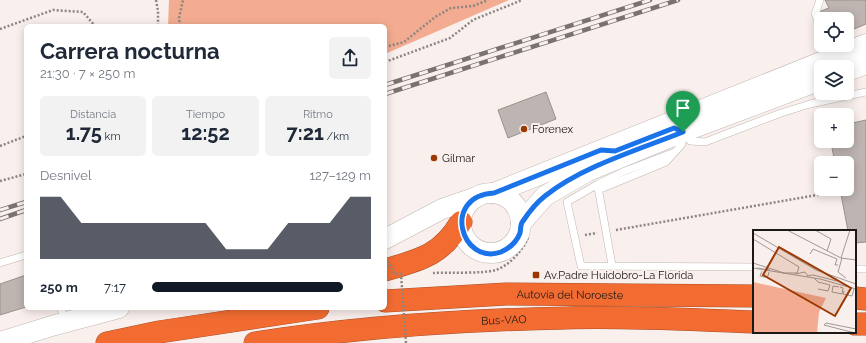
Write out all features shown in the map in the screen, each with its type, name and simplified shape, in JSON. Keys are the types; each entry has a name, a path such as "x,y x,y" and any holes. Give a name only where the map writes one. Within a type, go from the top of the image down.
{"highway":[{"path":"393,272 436,252 460,228"},
{"name":"Autovía del Noroeste","path":"387,301 506,294 753,296"},
{"path":"856,298 866,299"},
{"path":"159,332 190,314 209,310"},
{"path":"107,343 159,332 305,310"},
{"name":"Bus-VAO","path":"255,343 310,334 411,324 567,318 753,322"}],"street":[{"path":"832,60 866,44"},
{"path":"854,68 866,64"},
{"path":"387,238 442,209 485,195 814,68"},
{"path":"521,223 538,202 555,189 588,171 683,132 814,69"},
{"path":"406,229 442,222 460,228 467,241 478,250 491,253 501,252 516,241 520,232 521,223 518,210 510,200 485,195 466,208 460,228"},
{"path":"0,342 63,315 102,310"}],"lane":[{"path":"816,12 820,0"},
{"path":"601,150 615,151 674,128 683,132 690,141 705,142 781,113 810,104 866,92"},
{"path":"683,132 682,144 674,152 567,202 581,266 753,267"},
{"path":"598,187 612,265"},
{"path":"0,263 24,256"}],"path":[{"path":"156,0 158,24"},
{"path":"180,24 179,18 183,0"},
{"path":"387,46 404,42 435,17 451,8 473,6 488,0"},
{"path":"387,61 450,38 473,20 522,0"},
{"path":"0,29 54,10 83,12 93,24"},
{"path":"0,146 24,137"},
{"path":"0,180 24,174"},
{"path":"575,237 814,196"},
{"path":"387,261 395,274 393,272 406,343"},
{"path":"429,273 495,270"},
{"path":"393,272 408,274"}],"shaded area":[{"path":"169,0 509,0 387,53 387,24 168,24"}],"building":[{"path":"825,0 866,0 866,24 854,29 854,12 821,12 829,8"},
{"path":"546,92 556,119 508,138 498,110"},
{"path":"866,120 866,242 856,243 856,230 848,230 841,196 854,196 854,156 834,156 832,148 854,148 854,123"},
{"path":"24,276 24,308 0,315 0,284"}],"railway":[{"path":"387,84 650,0"},
{"path":"387,93 678,0"},
{"path":"0,210 24,203"},
{"path":"0,219 24,211"}],"place":[{"name":"Forenex","path":"524,129"},
{"name":"Gilmar","path":"434,158"},
{"name":"Av.Padre Huidobro-La Florida","path":"536,275"}],"route":[{"path":"674,128 683,132 610,161 555,189 538,202 532,209 521,223 520,232 516,241 501,252 482,252 473,247 467,241 462,232 462,215 470,202 477,197 513,186 601,150 615,151 674,128"}]}
